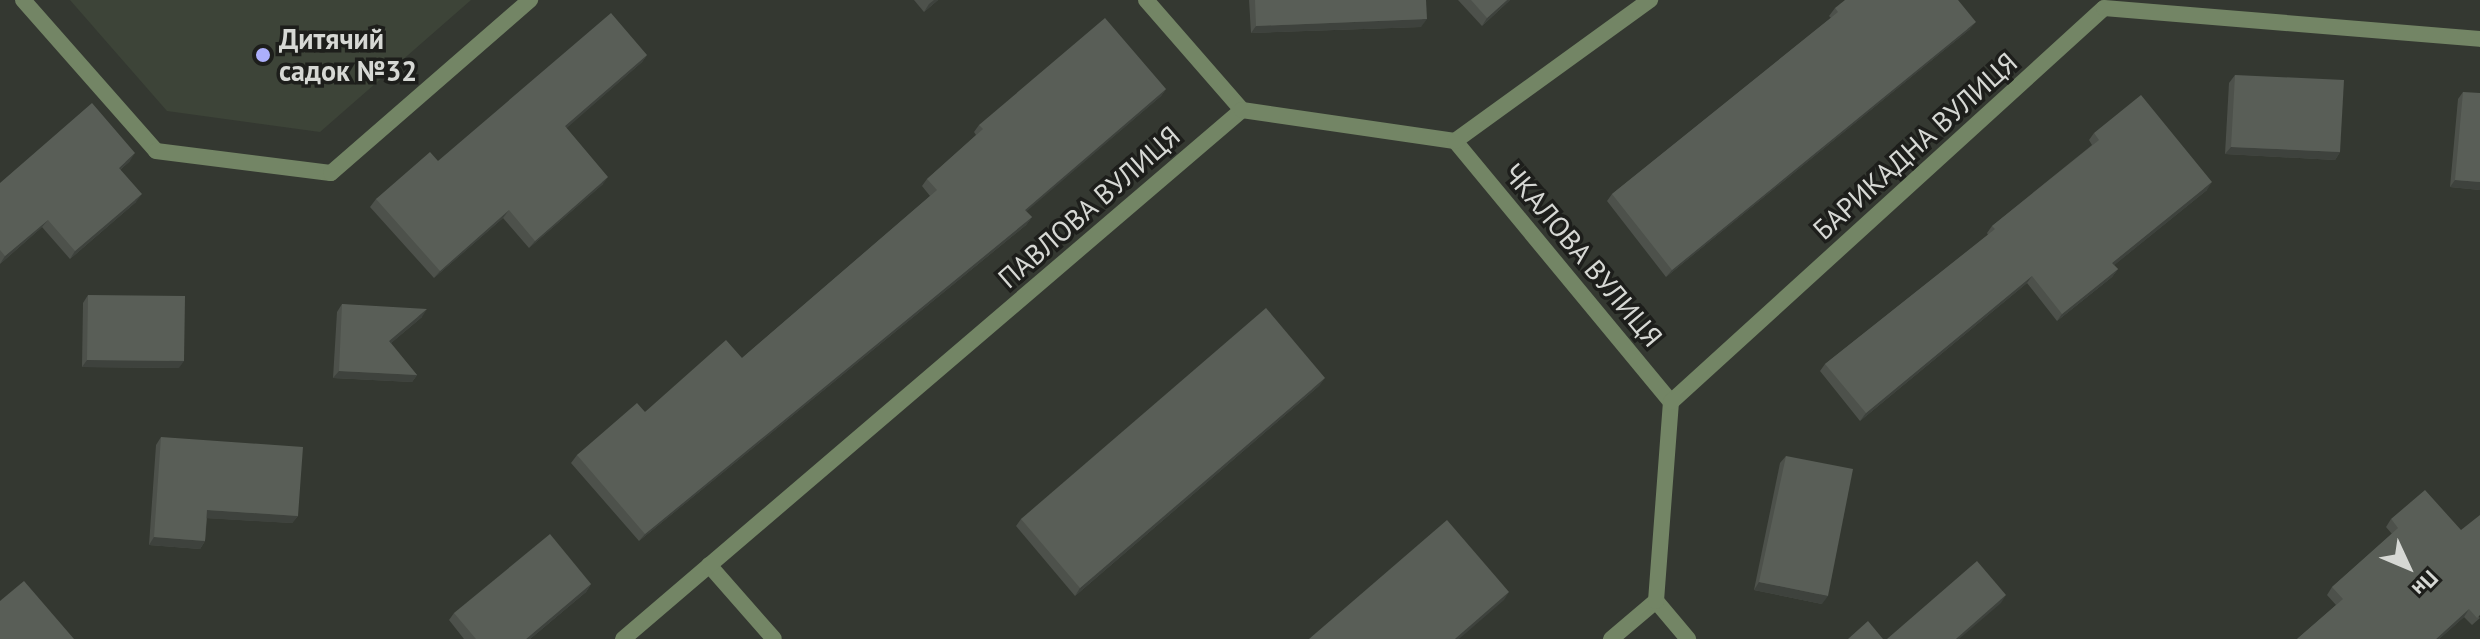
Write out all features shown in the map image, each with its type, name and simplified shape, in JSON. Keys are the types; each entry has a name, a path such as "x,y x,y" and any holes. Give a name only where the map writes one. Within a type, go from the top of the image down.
{"street":[{"path":"23,0 156,151 331,173 530,0"},
{"path":"1146,0 1242,110 1455,141 1650,0"},
{"name":"БАРИКАДНА ВУЛИЦЯ","path":"1671,402 2099,4 2480,39"},
{"name":"ПАВЛОВА ВУЛИЦЯ","path":"623,639 1242,110"},
{"name":"ЧКАЛОВА ВУЛИЦЯ","path":"1455,141 1671,402"},
{"path":"1671,402 1656,601 1688,639"},
{"path":"709,565 774,639"},
{"path":"1611,639 1656,601"}],"shaded area":[{"name":"Дитячий садок №32","path":"70,0 471,0 320,132 167,111"}],"building":[{"path":"1255,0 1426,0 1427,19 1256,26"},
{"path":"1471,0 1507,0 1487,18"},
{"path":"1845,0 1958,0 1976,22 1672,270 1612,194 1838,12 1835,8"},
{"path":"611,13 647,55 565,126 608,177 535,241 509,210 440,271 376,199 430,152 438,161"},
{"path":"1105,18 1166,89 1025,210 1032,217 645,534 577,455 637,403 645,412 726,340 742,358 937,190 927,179 983,129 979,125"},
{"path":"2235,75 2344,80 2340,152 2231,147"},
{"path":"2463,92 2480,93 2480,182 2455,180"},
{"path":"2141,95 2212,182 2112,263 2118,269 2062,314 2032,276 1866,413 1825,364 1995,229 1992,226 2099,140 2094,133"},
{"path":"92,103 135,153 119,168 142,194 75,251 48,220 5,256 0,250 0,183"},
{"path":"88,295 185,296 184,361 87,360"},
{"path":"342,304 427,309 389,341 417,375 339,371"},
{"path":"1266,308 1325,378 1080,588 1021,519"},
{"path":"161,437 303,447 298,516 207,510 205,541 154,537"},
{"path":"1786,456 1853,469 1828,596 1759,582"},
{"path":"2425,490 2461,530 2480,515 2480,615 2477,618 2469,609 2436,639 2297,639 2343,599 2332,587 2398,528 2391,519"},
{"path":"1447,520 1509,592 1455,639 1309,639"},
{"path":"550,534 591,584 526,639 476,639 454,613"},
{"path":"1977,561 2006,595 1956,639 1887,639"},
{"path":"24,581 74,639 0,639 0,601"},
{"path":"1868,621 1883,639 1848,639"}],"place":[{"name":"Дитячий садок №32","path":"263,55"}]}
